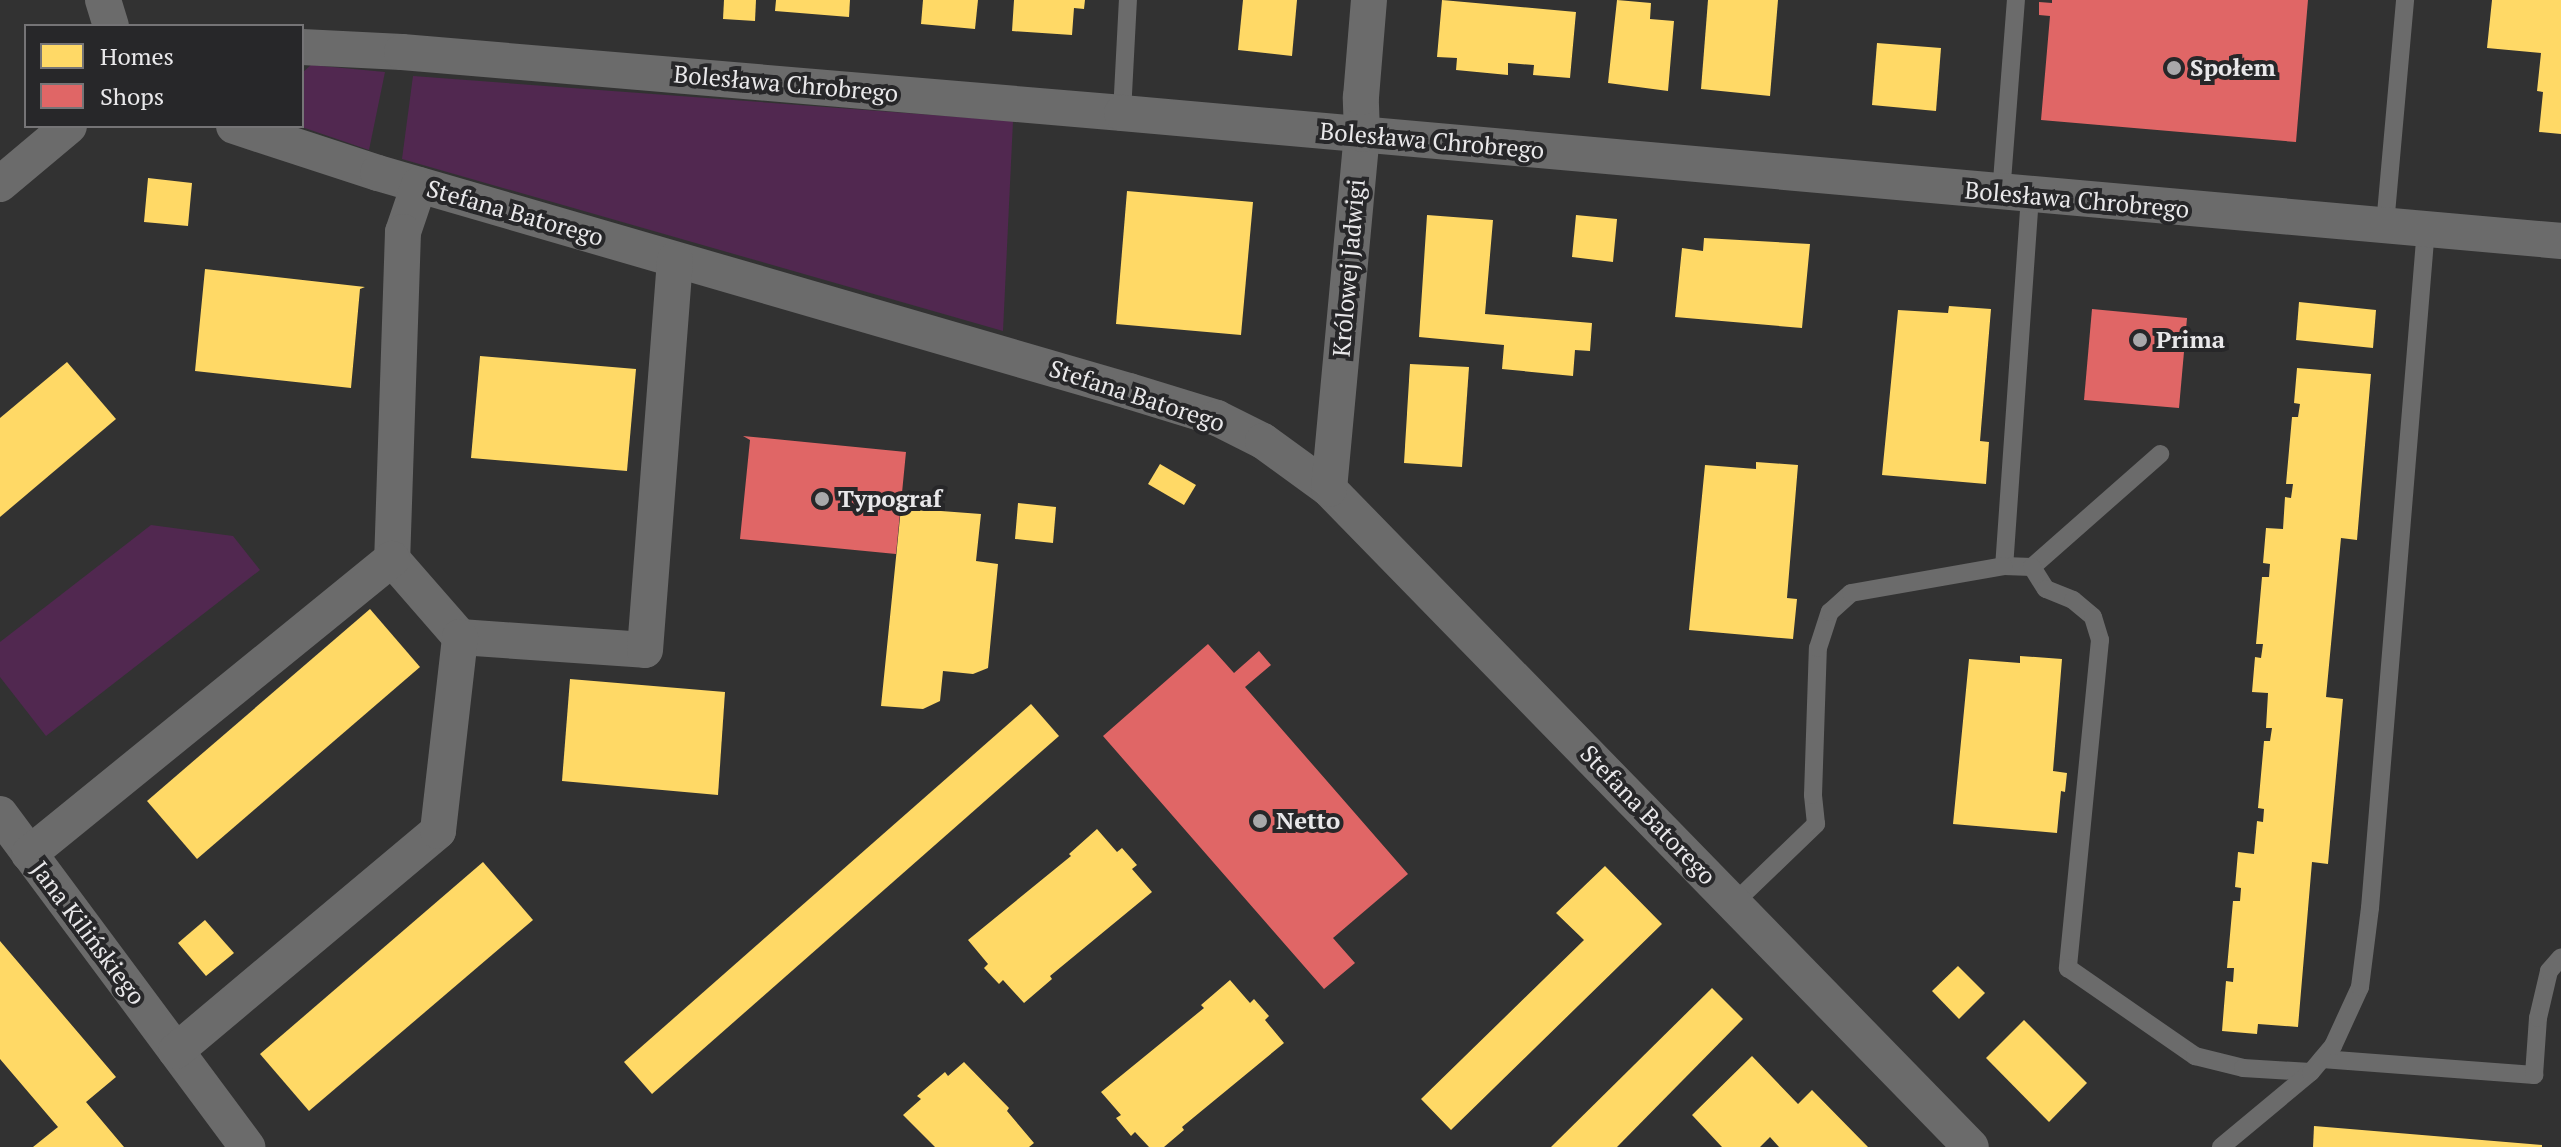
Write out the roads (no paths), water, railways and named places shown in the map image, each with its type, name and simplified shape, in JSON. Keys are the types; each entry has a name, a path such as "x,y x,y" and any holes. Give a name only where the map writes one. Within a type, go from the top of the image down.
{"street":[{"path":"103,0 110,24"},
{"name":"Królowej Jadwigi","path":"1329,489 1362,134 1369,0"},
{"name":"Bolesława Chrobrego","path":"304,47 402,52 1122,113 2015,195 2561,241"},
{"path":"0,184 67,128"},
{"name":"Stefana Batorego","path":"240,128 419,185 1217,418 1263,441 1329,489 1971,1147"},
{"path":"419,185 403,232 392,559 460,637 645,650 675,260"},
{"path":"29,854 392,559"},
{"path":"176,1051 438,831 460,637"},
{"name":"Jana Kilińskiego","path":"0,814 247,1147"}],"lane":[{"path":"1122,113 1128,0"},
{"path":"2004,566 2015,195 2016,0"},
{"path":"2385,225 2405,0"},
{"path":"2221,1147 2316,1065 2352,1010 2366,957 2426,228"},
{"path":"1734,903 1816,824 1813,795 1818,648 1830,612 1851,593 2004,566 2032,567 2160,454"},
{"path":"2032,567 2046,589 2073,600 2093,617 2100,640 2068,968 2195,1056 2243,1068 2316,1065 2534,1075 2538,1018 2549,971 2561,957"}],"place":[{"name":"Społem","path":"2174,68"},
{"name":"Prima","path":"2140,340"},
{"name":"Typograf","path":"822,499"},
{"name":"Netto","path":"1260,821"}]}
